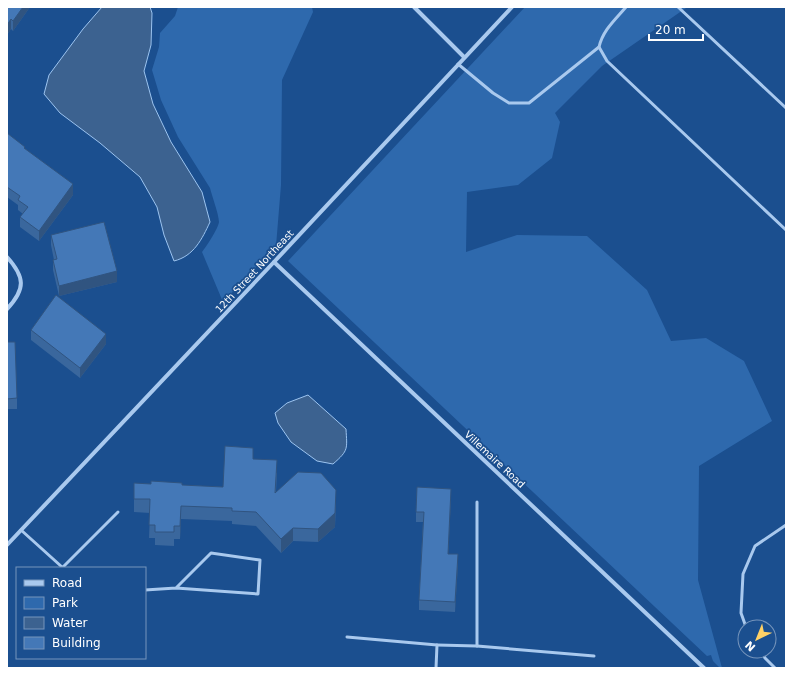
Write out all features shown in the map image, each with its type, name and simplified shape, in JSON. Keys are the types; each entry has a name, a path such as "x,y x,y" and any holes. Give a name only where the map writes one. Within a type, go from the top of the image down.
{"street":[{"path":"414,7 464,57"},
{"name":"12th Street Northeast","path":"7,545 512,7"},
{"path":"7,257 17,268 22,283 18,298 7,309"},
{"name":"Villemaire Road","path":"274,262 704,668"}],"lane":[{"path":"458,64 492,93 509,103 529,103 599,47 606,30 626,7"},
{"path":"678,7 786,108"},
{"path":"599,47 607,61 786,230"},
{"path":"477,502 477,646"},
{"path":"63,567 118,512"},
{"path":"743,619 741,613 743,574 755,546 786,525"},
{"path":"21,530 61,567"},
{"path":"146,590 176,588 258,594 260,560 211,553 176,588"},
{"path":"347,637 594,656"},
{"path":"436,668 437,645"},
{"path":"766,659 775,668"}],"green space":[{"path":"178,7 312,7 313,12 282,80 281,185 276,246 223,302 202,252 218,225 219,219 217,210 210,188 178,137 161,100 152,70 159,47 160,33 175,16"},
{"path":"525,7 686,8 602,66 555,113 560,122 552,158 518,185 467,192 466,252 517,235 587,236 647,290 671,341 706,338 744,361 772,421 699,466 698,580 722,668 720,668 713,661 711,655 707,656 288,261"}],"water":[{"path":"102,7 150,7 152,13 151,45 144,71 153,104 171,142 202,192 210,222 204,235 196,246 181,259 174,261 164,235 157,207 140,177 100,143 60,113 44,94 49,75 83,29"},
{"path":"308,395 346,429 346,449 333,464 317,461 291,442 278,423 275,413 287,403"}],"building":[{"path":"7,7 23,7 13,21 11,19 7,25"},
{"path":"7,133 25,147 24,148 73,184 39,231 20,217 28,207 18,200 20,196 7,187"},
{"path":"104,222 117,271 59,286 53,260 57,259 51,235"},
{"path":"56,295 106,334 80,368 31,330"},
{"path":"7,342 15,342 17,398 7,399"},
{"path":"225,446 253,448 253,459 277,460 275,493 298,472 321,473 336,490 335,513 318,529 293,528 281,539 256,512 232,511 232,508 181,506 180,526 174,526 174,532 155,532 155,525 149,525 150,499 134,499 134,483 151,484 151,481 182,483 182,485 223,487"},
{"path":"417,487 451,489 448,554 458,554 455,602 419,600 424,512 416,512"}]}
